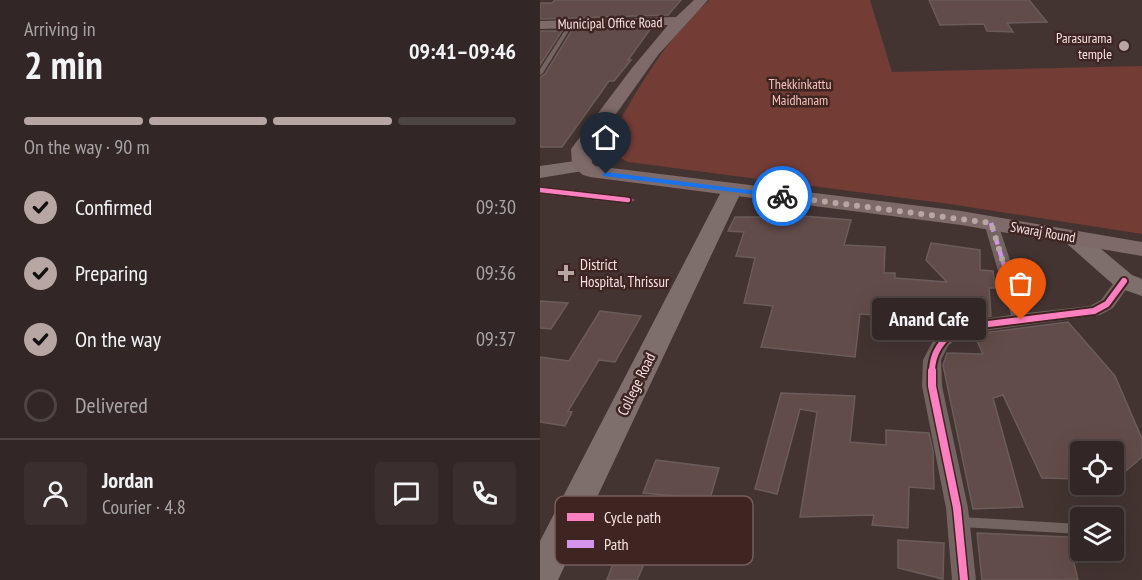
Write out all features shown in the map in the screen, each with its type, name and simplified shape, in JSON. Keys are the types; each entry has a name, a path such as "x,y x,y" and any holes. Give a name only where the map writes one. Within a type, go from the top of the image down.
{"main road":[{"path":"543,180 582,166 581,149 635,75 680,21 702,0"},
{"name":"Municipal Office Road","path":"540,25 680,21"},
{"name":"Swaraj Round","path":"582,166 590,171 606,174 991,223 1142,249"},
{"name":"College Road","path":"581,496 732,190"},
{"path":"1073,237 1133,284"},
{"name":"College Road","path":"540,578 555,548"}],"street":[{"path":"543,180 628,200"},
{"path":"991,223 1021,320"},
{"path":"964,580 958,521 932,386 932,360 941,342 956,328 1094,311 1133,284"}],"lane":[{"path":"540,72 572,24"},
{"path":"958,521 1070,528"}],"green space":[{"name":"Thekkinkattu Maidhanam","path":"710,0 870,0 892,72 1142,66 1142,234 950,204 628,162 611,153 609,140 654,65 680,30"}],"building":[{"path":"555,0 681,0 668,15 540,19 540,3 552,3"},
{"path":"929,0 1029,0 1047,22 1007,23 1013,32 987,31 984,24 940,25"},
{"path":"651,28 628,60 631,60 614,81 609,81 562,147 540,147 540,77 545,74 572,30"},
{"path":"540,31 562,31 540,65"},
{"path":"778,214 851,220 844,245 885,247 884,273 895,273 895,278 947,282 926,260 931,243 980,250 980,270 993,271 995,288 989,288 991,316 967,319 966,317 894,311 894,316 860,314 855,357 761,347 773,306 744,303 755,258 736,256 744,232 728,231 735,217 777,217"},
{"path":"540,301 568,303 551,329 540,328"},
{"path":"600,311 641,316 615,362 599,360 568,411 572,412 565,426 540,422 540,357 569,361"},
{"path":"1068,322 1115,376 1142,439 1142,457 1124,473 1124,441 1070,441 1070,479 1042,478 1003,395 993,398 1023,507 973,509 943,365 947,353 983,354 974,334"},
{"path":"781,393 855,396 850,442 886,445 886,430 929,433 933,451 934,489 909,487 908,528 872,525 874,515 800,517 817,412 800,409 777,494 755,489"},
{"path":"656,460 719,468 711,496 643,493"},
{"path":"977,533 1068,537 1070,561 1074,561 1078,580 982,580"},
{"path":"898,540 944,543 943,579 898,568"},
{"path":"612,565 644,565 637,580 607,580"}],"marked path":[{"path":"991,223 1021,320"}],"cycle path":[{"path":"540,190 628,200"},
{"path":"964,580 957,508 932,386 932,360 941,342 956,328 1094,311 1107,304 1124,281"}],"way so far":[{"path":"782,196 991,223 1021,320"}],"place":[{"name":"Parasurama temple","path":"1124,46"},
{"name":"District Hospital, Thrissur","path":"566,273"},
{"name":"Anand Cafe","path":"1021,320"}],"route":[{"path":"606,174 782,196"}]}
